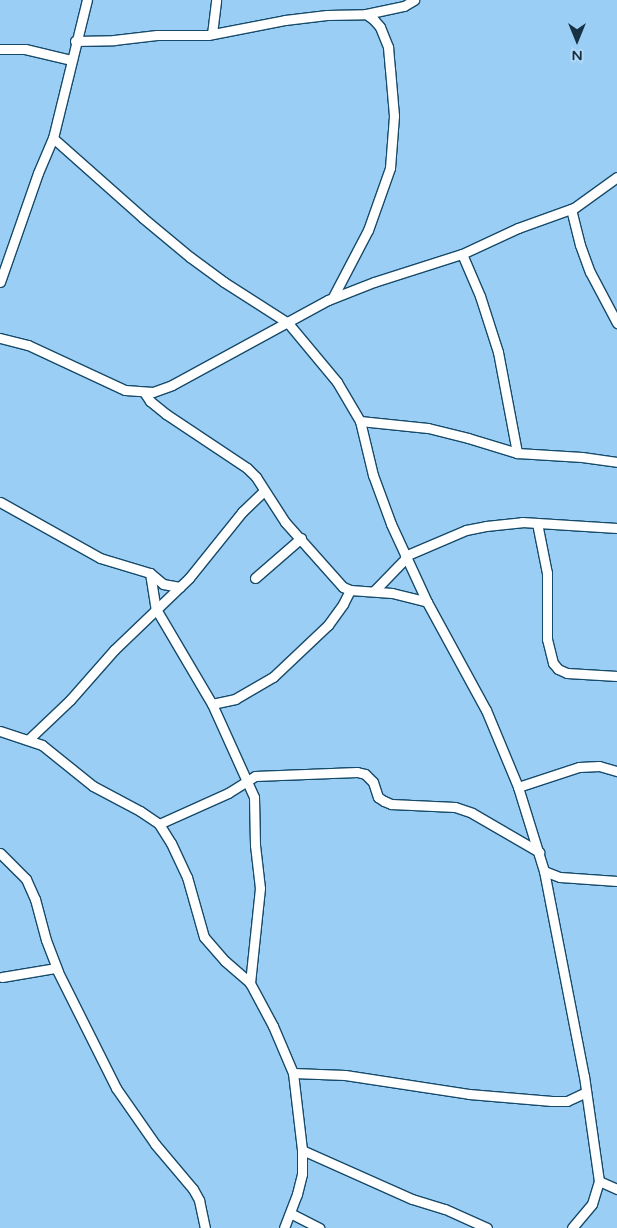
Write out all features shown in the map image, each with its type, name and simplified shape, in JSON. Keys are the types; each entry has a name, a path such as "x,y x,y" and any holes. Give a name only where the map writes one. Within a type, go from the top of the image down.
{"street":[{"path":"0,282 38,173 53,138 87,0"},
{"path":"212,34 216,0"},
{"path":"76,41 114,40 157,35 212,34 285,20 327,15 366,14 404,6 414,0"},
{"path":"333,297 377,208 390,168 394,116 388,47 380,27 366,14"},
{"path":"1,48 25,49 71,60"},
{"path":"53,138 190,257 288,323 337,382 360,421 373,476 406,557 427,602 486,710 518,786 544,871 586,1092 599,1181 592,1204 572,1228"},
{"path":"0,338 44,351 125,390 144,392 172,385 240,346 288,323 333,297 462,254 518,228 571,209 599,192 617,177"},
{"path":"571,209 580,245 590,272 617,323"},
{"path":"462,254 480,296 498,352 517,453"},
{"path":"144,392 150,401 171,418 247,468 256,477 285,522 301,538 324,568 350,590 375,590 412,596 427,602"},
{"path":"360,421 428,428 517,453 590,458 617,462"},
{"path":"29,739 70,700 88,678 180,587 242,512 264,490"},
{"path":"0,502 100,558 150,573 162,584 180,587"},
{"path":"536,523 547,573 547,639 553,663 558,669 567,673 617,676"},
{"path":"375,590 406,557 466,530 504,524 536,523 617,528"},
{"path":"255,578 301,538"},
{"path":"150,573 156,609 212,704 254,797 255,845 260,888 250,983"},
{"path":"212,704 235,699 273,677 328,625 343,604 350,590"},
{"path":"0,731 29,739 56,754 92,786 140,811 159,824 172,843 187,876 204,937 225,961 250,983 273,1026 293,1073 302,1150 302,1174 284,1228"},
{"path":"518,786 579,767 599,766 617,771"},
{"path":"159,824 228,793 255,776 357,772 365,774 374,782 378,797 384,801 392,804 455,807 472,813 539,852"},
{"path":"0,853 26,879 35,899 56,968 116,1088 155,1144 193,1189 199,1200 206,1228"},
{"path":"544,871 560,877 617,881"},
{"path":"2,977 56,968"},
{"path":"293,1073 345,1075 469,1094 552,1101 566,1101 586,1092"},
{"path":"302,1150 412,1199 445,1209 487,1228"},
{"path":"599,1181 617,1189"},
{"path":"290,1212 318,1228"}]}
